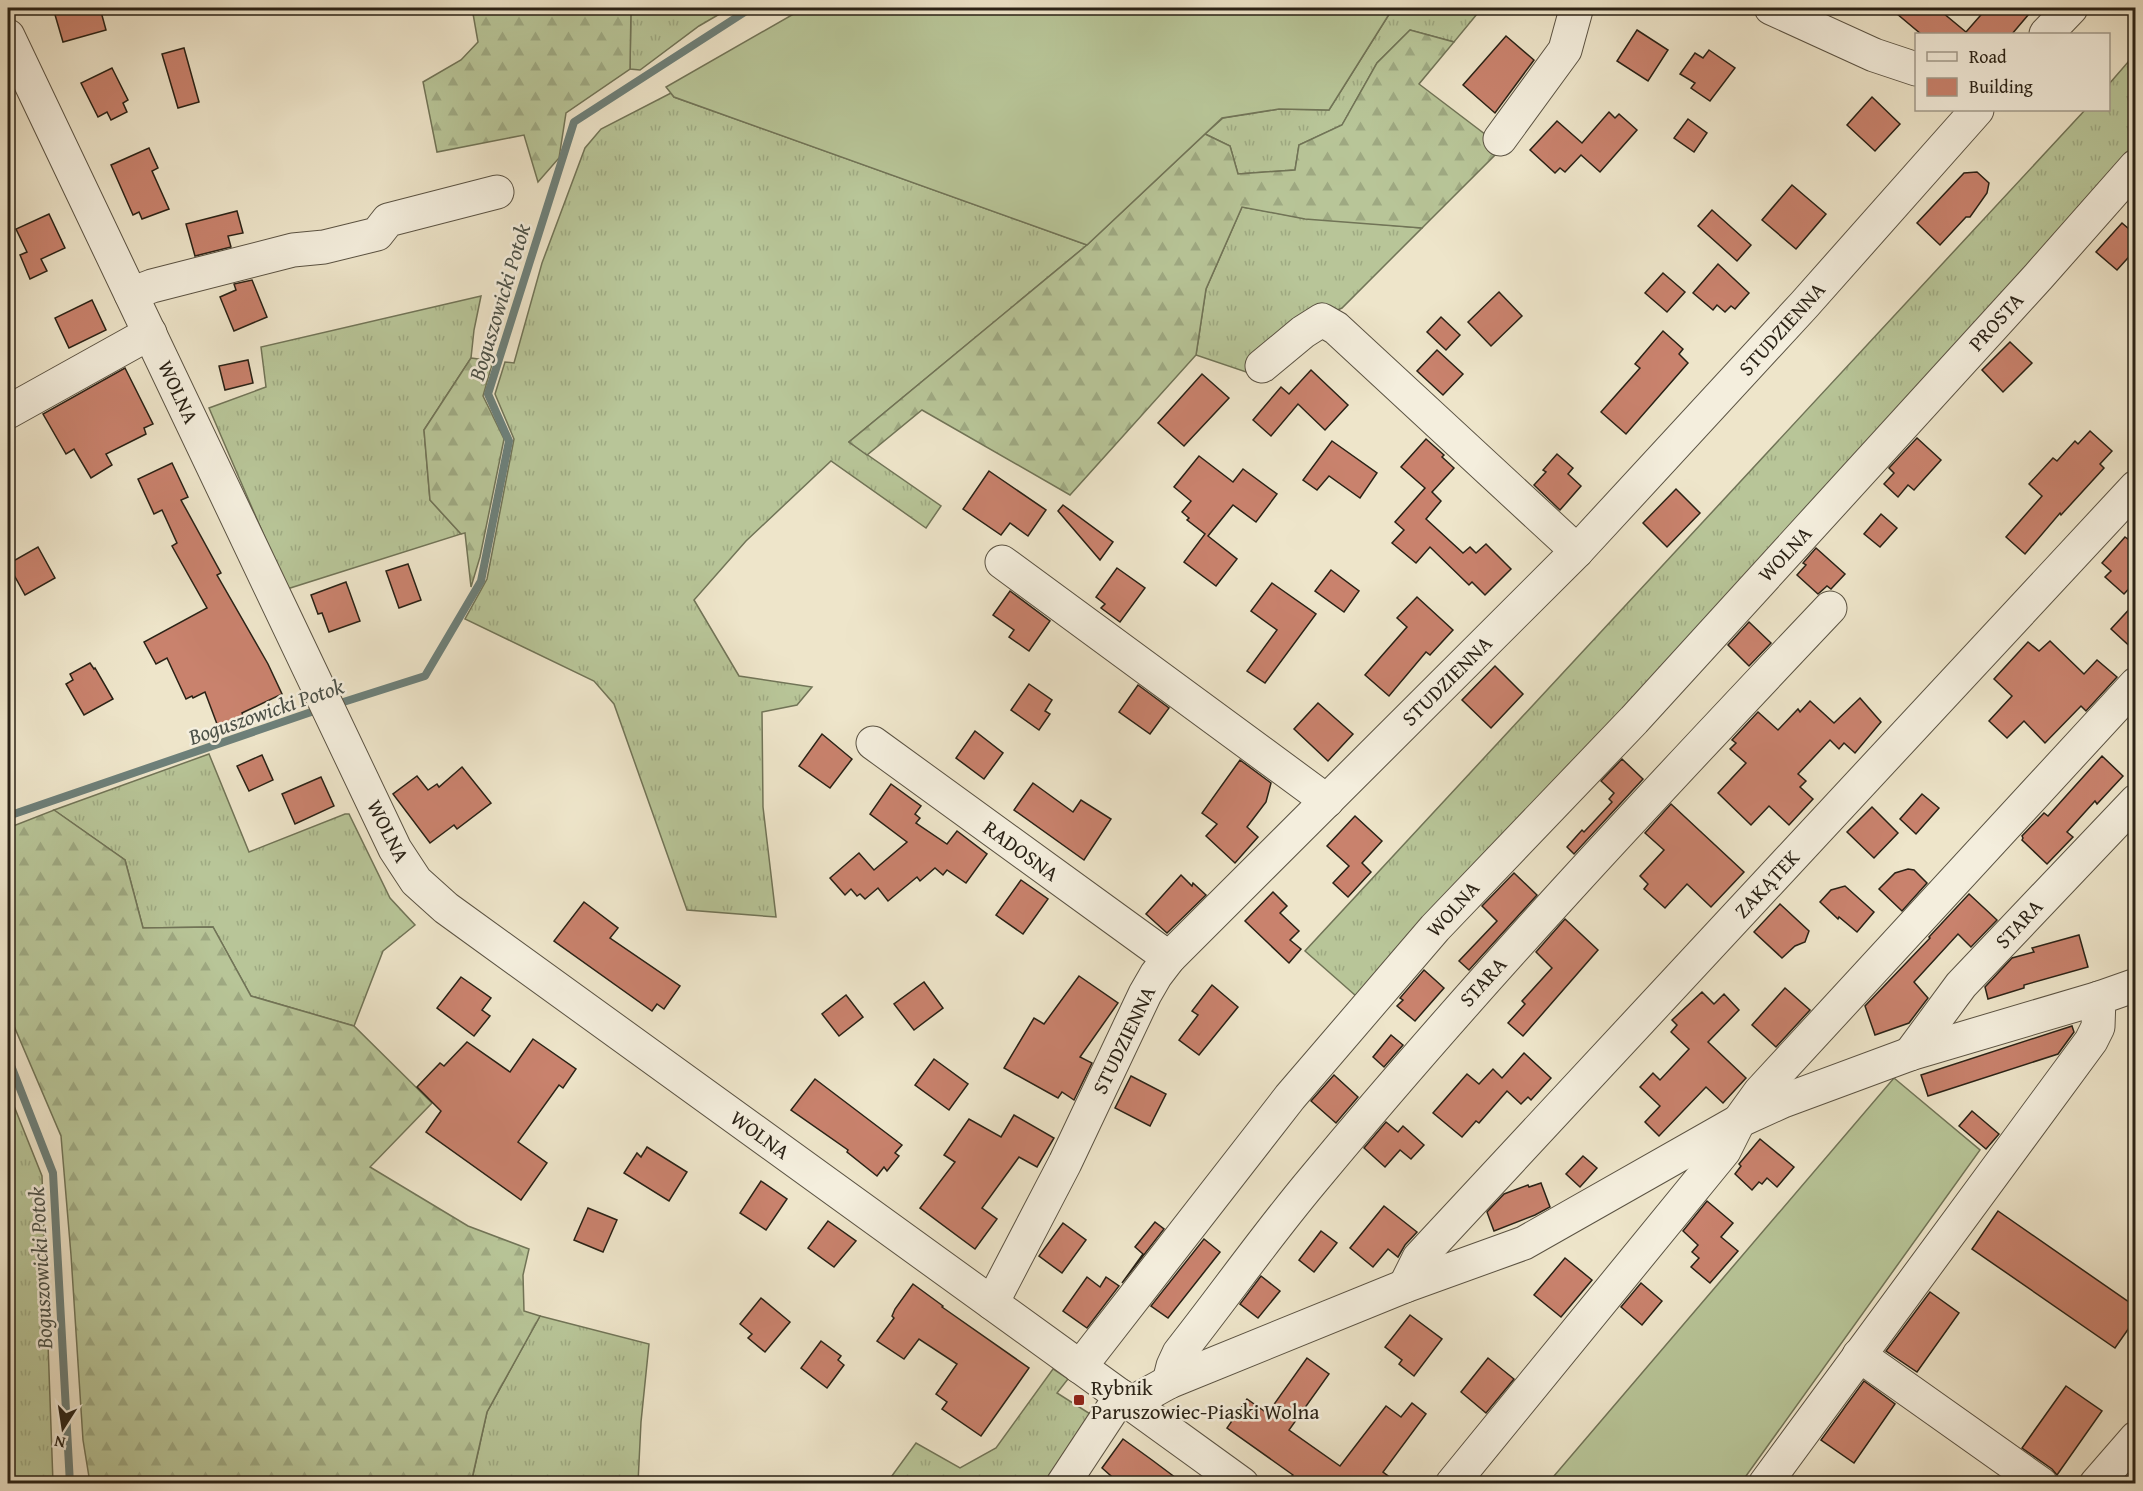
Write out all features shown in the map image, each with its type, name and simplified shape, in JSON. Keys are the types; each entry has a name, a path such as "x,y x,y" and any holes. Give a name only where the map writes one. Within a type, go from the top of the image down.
{"street":[{"path":"1500,138 1564,50 1574,8"},
{"path":"1771,8 1874,56 1915,68"},
{"path":"2047,33 2071,8"},
{"name":"WOLNA","path":"8,36 394,849 416,881 429,894 1242,1484"},
{"name":"STUDZIENNA","path":"992,1303 1065,1163 1145,994 1156,975 1170,958 1577,551 1804,305 1976,111"},
{"name":"PROSTA","path":"1856,477 2136,166"},
{"path":"131,294 152,286 293,250 324,247 377,234 388,220 497,192"},
{"path":"1263,366 1303,332 1322,320 1336,327 1577,551"},
{"path":"8,412 150,333"},
{"name":"WOLNA","path":"1080,1367 1290,1097 1435,928 1634,720 1856,477"},
{"name":"ZAKĄTEK","path":"1405,1286 1419,1258 2136,487"},
{"path":"1002,562 1328,801"},
{"name":"STARA","path":"1169,1382 1179,1353 1311,1182 1465,1001 1613,838 1830,608"},
{"path":"1452,1484 1724,1151 1739,1121 1760,1092 2136,684"},
{"name":"RADOSNA","path":"873,743 1170,958"},
{"name":"STARA","path":"1910,1054 1961,985 2136,801"},
{"path":"1063,1484 1127,1401 1142,1397 1169,1382 1405,1286 1524,1243 1739,1121 1783,1101 1910,1054 2136,985"},
{"path":"1765,1484 2091,1041 2098,1026 2099,998"},
{"path":"1859,1355 2041,1484"},
{"path":"2096,1484 2136,1438"}],"green space":[{"path":"472,8 631,8 630,69 566,113 559,158 538,182 524,135 437,152 423,82 461,60 478,42"},
{"path":"631,8 730,8 699,26 640,70 630,69"},
{"path":"804,8 1393,8 1329,110 1279,109 1222,118 1087,245 674,97 666,87"},
{"path":"1393,8 1482,8 1454,42 1410,30 1377,63 1342,125 1299,145 1295,170 1238,174 1230,146 1205,134 1223,118 1279,109 1329,110"},
{"path":"1410,30 1454,42 1419,84 1490,138 1498,152 1422,228 1305,219 1242,207 1206,289 1196,355 1070,495 922,410 867,455 849,442 1087,245 1205,134 1230,146 1238,174 1295,170 1299,145 1342,125 1377,63"},
{"path":"2135,54 2135,155 1364,1003 1305,951 2084,111 2110,111 2110,83"},
{"path":"671,93 674,97 1087,245 849,442 941,506 926,528 831,461 746,541 694,600 739,676 812,687 797,705 762,712 763,807 776,917 687,910 614,704 594,681 465,619 487,579 514,439 495,394 505,362 514,363 542,263 585,148 601,129"},
{"path":"1242,207 1298,217 1422,228 1342,308 1300,327 1249,373 1196,355 1206,289"},
{"path":"481,296 471,358 424,430 430,500 461,534 287,589 209,408 266,387 261,347"},
{"path":"471,358 493,361 483,396 504,439 480,557 471,587 465,533 461,534 430,500 424,430"},
{"path":"209,754 249,852 349,814 390,898 415,925 383,951 354,1026 251,996 213,927 143,928 125,860 54,810"},
{"path":"54,810 125,860 143,928 213,927 251,996 354,1026 432,1103 370,1167 468,1226 529,1249 523,1275 524,1311 540,1316 487,1412 471,1483 90,1483 83,1440 61,1136 8,1012 8,828"},
{"path":"1894,1078 1980,1150 1741,1483 1548,1483"},
{"path":"8,1091 42,1176 53,1483 8,1483"},
{"path":"540,1316 649,1344 641,1422 638,1483 471,1484 487,1412"},
{"path":"1053,1369 1068,1379 1057,1393 1095,1417 1050,1483 886,1484 916,1443 960,1468 996,1448"}],"building":[{"path":"53,8 100,8 106,30 63,42"},
{"path":"1890,8 1937,8 1966,32 1987,8 2034,8 2013,33 1920,33"},
{"path":"1637,30 1668,50 1648,81 1617,61"},
{"path":"1506,36 1534,60 1495,113 1463,85"},
{"path":"184,48 199,102 178,108 162,54"},
{"path":"1709,50 1735,68 1710,101 1691,88 1695,83 1680,74 1695,53 1703,58"},
{"path":"112,68 128,100 123,103 127,112 111,120 107,112 98,117 81,83"},
{"path":"1872,97 1900,124 1875,151 1847,125"},
{"path":"1609,112 1615,118 1619,114 1637,130 1600,172 1581,155 1565,172 1560,168 1555,173 1530,150 1557,121 1582,143"},
{"path":"1688,119 1707,133 1694,152 1674,138"},
{"path":"149,148 158,168 152,171 169,209 142,219 139,212 133,215 111,165"},
{"path":"1977,172 1989,183 1987,193 1970,217 1966,217 1940,245 1917,223 1964,173"},
{"path":"1792,185 1826,214 1796,249 1762,220"},
{"path":"1712,210 1751,245 1737,261 1698,226"},
{"path":"237,211 243,233 228,236 231,247 195,256 186,224"},
{"path":"49,214 65,248 41,259 47,271 30,279 20,255 27,252 16,229"},
{"path":"2122,223 2136,235 2136,249 2117,270 2096,252"},
{"path":"1718,264 1749,293 1735,309 1731,306 1725,312 1717,305 1713,310 1693,293"},
{"path":"1663,273 1685,292 1667,312 1645,293"},
{"path":"252,280 267,317 234,331 220,297 236,290 234,284"},
{"path":"1499,292 1522,316 1491,346 1468,322"},
{"path":"92,300 106,330 69,348 55,318"},
{"path":"1441,317 1460,335 1446,350 1427,332"},
{"path":"1663,331 1683,349 1679,354 1688,363 1626,434 1601,412 1640,368 1635,364"},
{"path":"2010,342 2032,363 2003,392 1982,370"},
{"path":"1437,350 1463,374 1443,395 1417,371"},
{"path":"248,360 253,383 225,390 219,366"},
{"path":"125,368 153,424 144,428 146,434 106,454 112,465 91,478 74,449 66,454 43,414"},
{"path":"1311,370 1348,405 1325,430 1298,404 1271,436 1253,420 1281,387 1289,394"},
{"path":"1202,374 1229,398 1184,446 1158,423"},
{"path":"2090,431 2112,451 2100,464 2104,468 2061,515 2060,513 2025,554 2006,537 2042,496 2029,484 2053,458 2057,461 2075,441 2078,444"},
{"path":"1917,438 1941,460 1914,490 1908,485 1898,497 1884,484 1894,473 1889,468"},
{"path":"1426,439 1444,455 1442,457 1454,468 1432,492 1441,501 1426,519 1463,553 1470,547 1476,553 1486,544 1511,569 1485,595 1472,582 1469,585 1430,547 1416,563 1392,543 1404,530 1395,522 1425,488 1401,467"},
{"path":"1332,441 1377,473 1360,498 1329,476 1317,490 1303,480"},
{"path":"1557,454 1573,468 1568,474 1581,486 1560,510 1534,485 1546,472 1543,470"},
{"path":"1199,456 1233,482 1243,469 1277,494 1256,522 1233,505 1208,536 1237,559 1216,586 1184,562 1205,534 1187,520 1189,518 1182,512 1191,501 1174,487"},
{"path":"172,463 188,497 181,500 221,573 217,575 268,664 282,694 242,713 245,722 220,732 205,692 186,699 167,658 156,664 144,642 207,608 172,546 177,543 162,510 154,514 138,479"},
{"path":"989,471 1046,510 1028,536 1010,523 1001,535 963,509"},
{"path":"1676,489 1700,513 1667,547 1643,523"},
{"path":"1063,505 1113,542 1100,560 1058,511"},
{"path":"1881,514 1897,528 1880,547 1864,534"},
{"path":"2125,537 2136,545 2136,581 2124,594 2105,577 2111,571 2102,563"},
{"path":"38,547 55,578 25,595 8,564"},
{"path":"1816,548 1845,574 1831,589 1827,586 1818,594 1797,575 1806,565 1803,563"},
{"path":"408,564 421,600 399,608 386,571"},
{"path":"1117,568 1145,588 1120,622 1101,608 1105,604 1096,597"},
{"path":"1331,570 1359,591 1344,612 1315,591"},
{"path":"346,582 360,621 329,632 322,613 318,614 311,595"},
{"path":"1272,583 1316,614 1265,683 1247,671 1277,630 1251,611"},
{"path":"1010,591 1050,621 1029,651 1009,637 1014,630 993,615"},
{"path":"1417,597 1453,630 1430,655 1426,652 1389,696 1365,675 1407,627 1397,618"},
{"path":"2136,602 2136,652 2111,629"},
{"path":"1749,622 1771,643 1749,666 1728,645"},
{"path":"2050,641 2084,674 2097,660 2117,677 2086,711 2081,706 2045,743 2024,721 2007,738 1989,721 2012,696 1994,679 2028,642 2039,651"},
{"path":"90,663 113,699 84,715 66,684 73,680 70,674"},
{"path":"1495,666 1523,694 1491,728 1462,700"},
{"path":"1029,684 1052,700 1045,711 1050,714 1039,730 1011,710"},
{"path":"1138,685 1169,708 1150,734 1119,712"},
{"path":"1860,698 1881,722 1855,753 1844,743 1839,749 1830,740 1798,774 1806,781 1800,787 1813,799 1789,825 1769,806 1751,825 1718,793 1746,763 1730,749 1736,743 1732,740 1758,712 1778,730 1798,709 1800,712 1810,701 1834,723"},
{"path":"1318,703 1353,734 1328,761 1294,729"},
{"path":"975,731 1003,753 984,779 956,758"},
{"path":"822,734 852,759 830,788 799,766"},
{"path":"262,755 273,780 249,791 237,766"},
{"path":"2102,756 2123,776 2097,804 2095,801 2067,832 2073,837 2047,864 2022,840 2022,836 2044,813 2048,816"},
{"path":"1622,759 1643,779 1574,854 1567,847 1612,802 1609,799 1614,793 1601,781"},
{"path":"1240,760 1271,783 1266,802 1247,827 1258,837 1235,863 1206,836 1217,824 1202,813"},
{"path":"462,767 491,803 457,829 454,825 430,843 393,794 417,776 428,790 437,784 439,787"},
{"path":"321,777 334,806 295,824 282,794"},
{"path":"1033,783 1073,812 1081,800 1111,819 1084,860 1014,810"},
{"path":"891,784 921,806 915,814 920,818 916,823 947,844 957,831 987,854 966,883 947,870 943,875 935,868 920,881 917,877 888,901 878,888 865,899 860,894 857,896 851,889 845,895 830,878 859,853 874,870 907,842 870,814"},
{"path":"1922,794 1939,808 1916,834 1900,819"},
{"path":"1671,804 1744,872 1711,907 1687,884 1665,908 1644,889 1648,884 1640,876 1664,850 1645,833"},
{"path":"1872,807 1898,833 1874,858 1847,832"},
{"path":"1355,816 1382,841 1362,863 1371,872 1348,897 1333,883 1349,866 1327,846"},
{"path":"1908,869 1914,870 1927,883 1902,911 1879,889 1895,873"},
{"path":"1514,873 1537,895 1469,970 1459,961 1497,921 1482,906"},
{"path":"1181,875 1206,895 1167,933 1146,914"},
{"path":"1021,880 1048,899 1023,934 996,915"},
{"path":"1845,886 1874,912 1857,932 1839,917 1838,919 1820,902 1831,890"},
{"path":"1273,892 1287,906 1280,913 1299,931 1290,940 1301,949 1289,963 1245,921"},
{"path":"1969,894 1997,920 1971,947 1958,934 1914,982 1928,998 1909,1023 1875,1035 1865,1006"},
{"path":"584,902 618,928 610,938 680,986 664,1009 657,1004 652,1011 554,941"},
{"path":"1780,904 1809,931 1805,942 1795,946 1782,958 1754,932"},
{"path":"1565,919 1598,950 1523,1036 1508,1023 1525,1004 1522,1001 1552,968 1536,952"},
{"path":"2079,935 2088,967 2024,985 2024,988 1988,999 1985,987 2012,958 2034,952 2032,948"},
{"path":"1424,970 1444,988 1415,1021 1397,1006 1403,1000 1400,998"},
{"path":"1079,976 1118,1003 1080,1057 1092,1063 1074,1100 1062,1092 1058,1098 1004,1068 1034,1018 1044,1024"},
{"path":"461,977 491,998 482,1010 490,1016 474,1036 437,1008"},
{"path":"924,982 943,1008 914,1030 894,1004"},
{"path":"1212,985 1238,1007 1199,1055 1179,1040 1198,1015 1192,1011"},
{"path":"1785,988 1810,1010 1776,1047 1752,1025"},
{"path":"1702,992 1714,1004 1724,994 1739,1010 1708,1042 1746,1078 1723,1103 1706,1087 1659,1136 1645,1122 1660,1106 1640,1087 1653,1073 1660,1080 1689,1049 1671,1032 1677,1025 1672,1020"},
{"path":"846,995 863,1017 839,1036 822,1014"},
{"path":"2072,1026 2074,1032 2058,1054 1928,1096 1921,1075"},
{"path":"1391,1035 1403,1045 1384,1067 1373,1057"},
{"path":"533,1039 576,1069 563,1088 559,1085 518,1142 547,1163 521,1200 426,1132 441,1111 417,1087 440,1063 444,1066 467,1042 510,1072"},
{"path":"1524,1053 1551,1078 1531,1100 1528,1097 1521,1104 1507,1091 1479,1123 1476,1121 1462,1137 1433,1113 1467,1074 1479,1084 1493,1069 1502,1078"},
{"path":"934,1059 968,1084 949,1110 915,1085"},
{"path":"1334,1075 1358,1097 1336,1123 1311,1101"},
{"path":"1131,1076 1166,1094 1150,1126 1115,1108"},
{"path":"815,1079 902,1145 895,1153 899,1156 887,1171 884,1167 877,1176 847,1152 848,1150 791,1110"},
{"path":"1972,1111 1999,1134 1986,1149 1959,1126"},
{"path":"1014,1115 1054,1138 1037,1167 1019,1157 982,1208 997,1219 975,1249 920,1208 955,1162 944,1155 969,1119 1001,1137"},
{"path":"1386,1122 1398,1132 1403,1126 1424,1145 1411,1159 1400,1150 1385,1167 1364,1148"},
{"path":"1760,1139 1794,1167 1777,1187 1767,1178 1762,1184 1759,1182 1752,1190 1735,1174 1741,1166 1739,1164"},
{"path":"647,1147 687,1172 669,1201 624,1173 637,1153 641,1157"},
{"path":"1583,1156 1597,1168 1580,1187 1566,1174"},
{"path":"761,1181 787,1199 766,1230 740,1213"},
{"path":"1541,1183 1550,1207 1494,1231 1487,1212 1504,1194"},
{"path":"1707,1201 1733,1223 1721,1237 1738,1251 1710,1283 1691,1267 1699,1258 1692,1252 1698,1245 1683,1231"},
{"path":"1384,1206 1417,1232 1398,1257 1388,1249 1373,1267 1350,1248"},
{"path":"588,1208 617,1220 603,1252 574,1240"},
{"path":"1998,1211 2136,1307 2136,1318 2115,1348 1972,1249"},
{"path":"828,1221 856,1241 834,1267 808,1248"},
{"path":"1155,1222 1164,1229 1122,1283 1143,1254 1135,1247"},
{"path":"1063,1223 1086,1240 1062,1273 1039,1256"},
{"path":"1321,1231 1337,1243 1314,1272 1299,1260"},
{"path":"1204,1239 1220,1252 1168,1318 1151,1306"},
{"path":"1565,1258 1592,1280 1561,1317 1534,1295"},
{"path":"1261,1276 1280,1291 1258,1318 1240,1304"},
{"path":"1087,1277 1100,1287 1106,1277 1119,1286 1087,1328 1063,1311"},
{"path":"1641,1283 1662,1301 1642,1325 1621,1307"},
{"path":"913,1284 1029,1368 981,1436 942,1409 947,1402 936,1394 957,1364 919,1339 904,1359 877,1341 894,1318 892,1316 895,1309"},
{"path":"1930,1292 1959,1313 1917,1372 1886,1351"},
{"path":"761,1298 790,1322 765,1352 748,1338 752,1334 740,1324"},
{"path":"1410,1315 1442,1339 1414,1376 1399,1364 1402,1360 1385,1347"},
{"path":"821,1341 841,1356 838,1360 844,1365 827,1388 801,1368"},
{"path":"1307,1358 1329,1374 1289,1430 1340,1466 1386,1406 1401,1417 1412,1403 1426,1414 1383,1472 1399,1484 1303,1484 1227,1428 1247,1399 1264,1411 1266,1407 1270,1410"},
{"path":"1488,1358 1514,1379 1486,1413 1461,1392"},
{"path":"1864,1381 1895,1404 1854,1463 1821,1440"},
{"path":"2066,1386 2102,1411 2057,1475 2022,1448"},
{"path":"1123,1439 1184,1484 1106,1484 1111,1476 1102,1468"}],"waterway":[{"name":"Boguszowicki Potok","path":"334,705 425,676 481,581 509,441 488,394 574,122 751,8"},
{"name":"Boguszowicki Potok","path":"8,816 320,709"},
{"name":"Boguszowicki Potok","path":"8,1058 53,1173 70,1484"}],"place":[{"name":"Rybnik Paruszowiec-Piaski Wolna","path":"1079,1400"}]}
